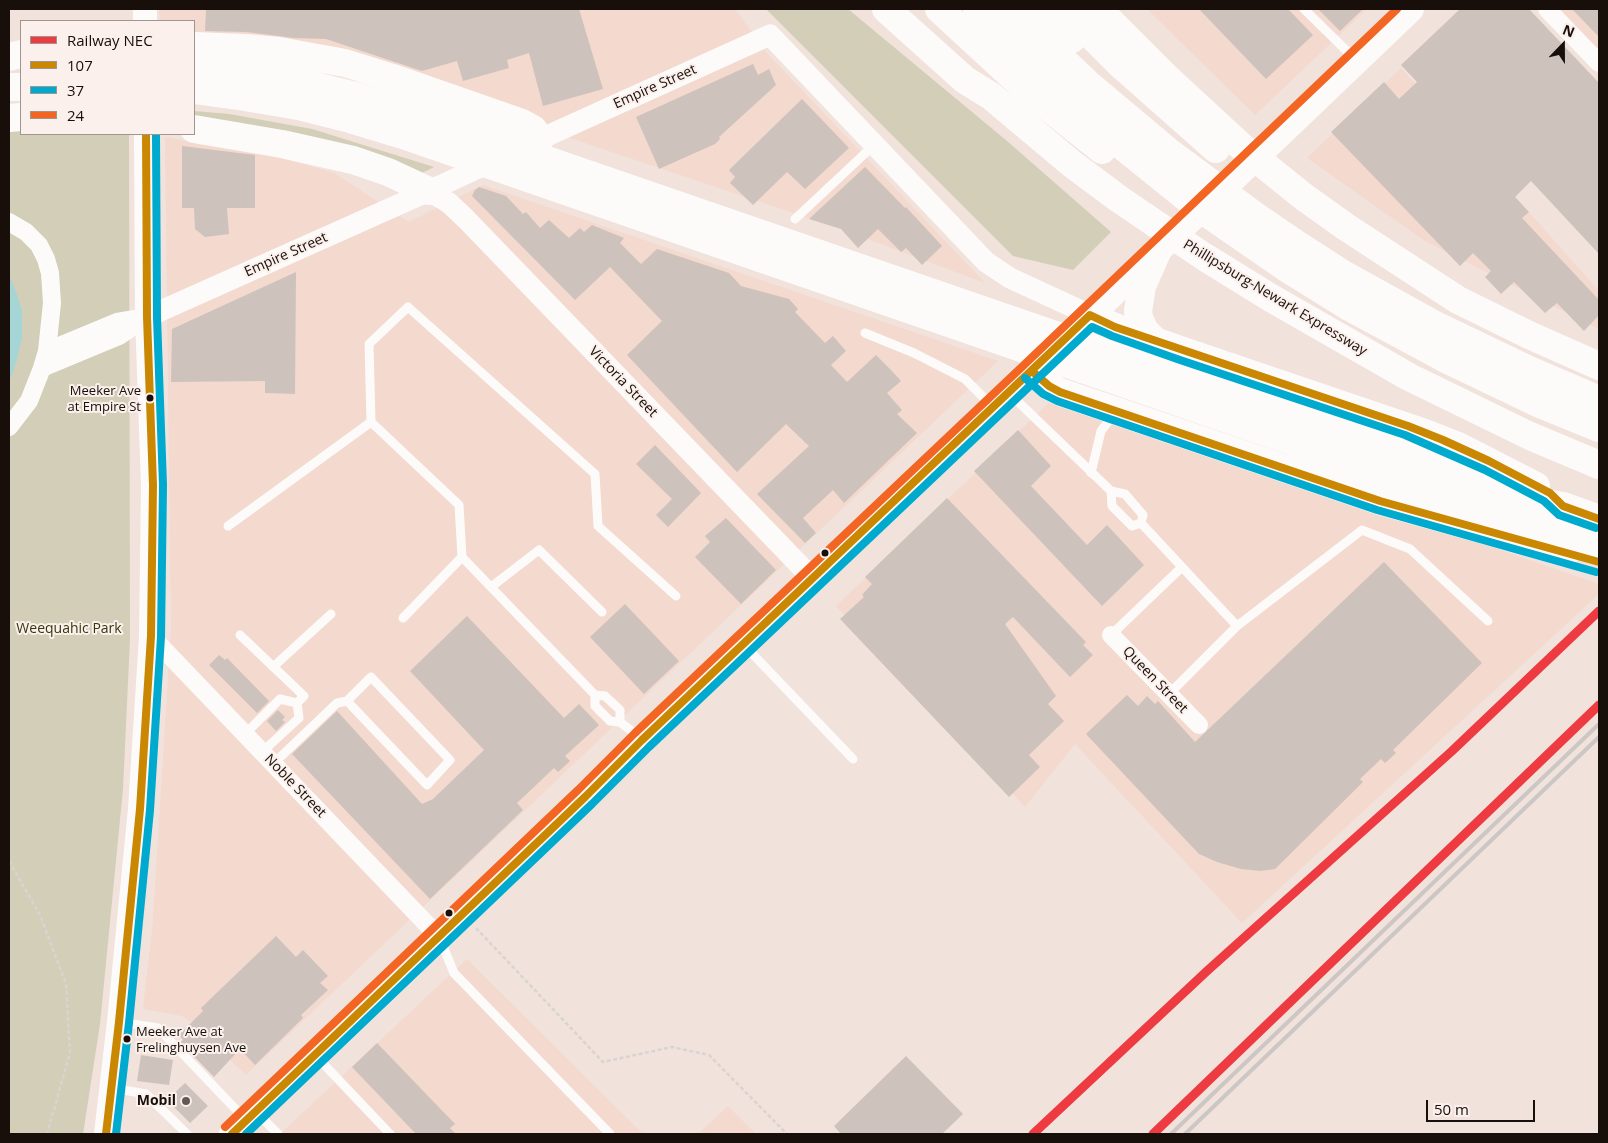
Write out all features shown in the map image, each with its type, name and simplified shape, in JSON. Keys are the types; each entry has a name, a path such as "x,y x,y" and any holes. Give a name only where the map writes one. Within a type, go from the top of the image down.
{"highway":[{"path":"886,9 919,16 1035,97 1071,126 1174,148"},
{"path":"977,9 1102,128 1174,148 1271,192 1342,241 1407,281 1458,300 1529,335 1599,366"},
{"path":"1008,9 1088,84 1174,148 1215,172 1389,300 1484,350 1599,400"},
{"path":"1043,9 1109,76 1174,148"},
{"path":"1066,9 1095,17 1133,75 1174,148 1198,207 1293,272 1403,337 1492,382 1599,428"},
{"name":"Phillipsburg-Newark Expressway","path":"919,16 975,72 991,96 1072,164 1118,199 1233,274 1370,356 1479,412 1599,465"},
{"path":"195,46 246,48 345,63 394,78 522,123 533,129 540,139"},
{"path":"195,65 249,73 330,89 382,104 1445,469 1599,519"},
{"path":"195,90 272,101 324,112 377,127 1599,547"},
{"path":"195,129 274,142 353,160 388,172 429,191"},
{"path":"1155,341 1141,325 1138,311 1142,286 1157,252"},
{"path":"1090,316 1183,351 1408,426 1443,440 1496,464 1550,493 1563,506"},
{"path":"1032,372 1049,386 1060,392 1407,510 1599,562"}],"main road":[{"path":"245,1122 634,750 642,740 1032,372 1411,9"},
{"path":"106,1134 140,809 150,636 153,485 147,316 146,135"}],"street":[{"path":"1546,9 1599,63"},
{"name":"Empire Street","path":"147,316 429,191 770,35 992,268 1090,316"},
{"name":"Victoria Street","path":"429,191 449,203 466,219 813,579"},
{"path":"9,222 26,232 39,245 50,273 52,303 45,360 29,401 9,427"},
{"path":"45,360 117,322 147,316"},
{"name":"Queen Street","path":"1112,635 1199,725"},
{"name":"Noble Street","path":"150,636 439,937"}],"lane":[{"path":"1304,9 1356,61"},
{"path":"795,219 874,145"},
{"path":"620,722 620,710 606,696 595,695 462,557 459,505 371,422 369,344 408,307 595,474 598,526 676,596"},
{"path":"864,333 914,353 1001,400 1092,473 1111,491 1125,494 1143,514 1141,523"},
{"path":"1092,473 1101,431 1116,412"},
{"path":"228,526 371,422"},
{"path":"1111,491 1112,506 1132,526 1141,523"},
{"path":"1141,523 1237,626"},
{"path":"1169,694 1237,626 1362,530 1410,549 1488,621"},
{"path":"491,587 539,550 602,612"},
{"path":"403,618 462,557"},
{"path":"1112,635 1182,567"},
{"path":"273,667 331,614"},
{"path":"240,635 304,696 297,703"},
{"path":"744,645 853,759"},
{"path":"268,758 337,703 347,700 371,677 450,760 427,785 347,700"},
{"path":"595,695 595,706 610,722 620,722 642,740"},
{"path":"245,734 280,699 297,703"},
{"path":"268,758 299,718 297,703"},
{"path":"439,937 454,973 610,1134"},
{"path":"119,1022 158,1028 245,1122 278,1134"},
{"path":"315,1055 390,1134"},
{"path":"112,1088 146,1094 187,1134"}],"path":[{"path":"9,861 40,915 66,984 70,1053 47,1134"},
{"path":"463,914 603,1062 672,1047 709,1055 787,1134"}],"shaded area":[{"path":"159,9 735,9 766,52 985,283 841,229 329,57 195,41 195,20 160,20"},
{"path":"1147,9 1367,9 1255,115"},
{"path":"1556,9 1599,9 1599,55"},
{"path":"1401,68 1599,291 1599,329 1425,241 1307,158"},
{"path":"165,137 282,158 334,173 409,222 483,185 998,361 246,1075 191,1022 182,1016 143,1009 153,920 171,629"},
{"path":"1055,397 1599,584 1599,594 1242,923 1075,744 1025,807 836,606"},
{"path":"467,959 643,1134 280,1134"},
{"path":"728,1106 756,1134 698,1134"}],"green space":[{"path":"766,9 848,9 1007,141 1111,232 1073,270 1013,256"},
{"path":"195,111 229,114 312,129 434,167 418,175 195,121"},
{"name":"Weequahic Park","path":"9,125 20,125 20,135 129,135 130,639 123,789 100,1024 83,1134 9,1134"}],"water":[{"path":"9,275 22,311 22,338 9,382"}],"building":[{"path":"206,9 579,9 603,89 543,106 529,53 507,60 509,68 463,81 457,61 422,71 326,39 294,38 247,32 205,31"},
{"path":"1199,9 1288,9 1313,35 1266,79"},
{"path":"1318,9 1363,9 1340,31"},
{"path":"1460,9 1529,9 1599,83 1599,254 1531,181 1515,197 1529,212 1522,218 1599,300 1599,315 1584,331 1557,303 1545,313 1514,282 1501,294 1485,277 1491,271 1473,253 1460,266 1331,132 1384,82 1399,99 1417,82 1401,65"},
{"path":"1572,9 1599,9 1599,37"},
{"path":"753,64 758,75 769,69 776,85 719,137 720,139 715,144 659,169 636,117"},
{"path":"802,99 849,148 805,189 787,172 753,205 730,183 735,177 729,170"},
{"path":"182,146 255,155 255,208 227,208 229,234 205,237 195,229 194,208 182,208"},
{"path":"865,167 942,246 922,265 906,248 901,252 878,229 858,248 841,229 809,219"},
{"path":"479,187 506,196 523,214 526,212 540,228 549,220 569,238 580,228 584,232 592,225 624,238 620,243 641,264 657,249 729,273 741,286 789,299 798,309 795,312 825,343 833,336 846,351 831,365 847,382 876,355 890,369 901,381 887,393 902,410 897,414 917,433 844,503 833,490 803,518 816,533 805,543 757,494 809,446 786,424 737,472 627,355 662,321 610,267 575,300 472,196"},
{"path":"296,272 295,394 265,393 265,381 171,382 172,329"},
{"path":"1018,430 1051,466 1031,486 1087,545 1107,525 1144,565 1102,606 974,471"},
{"path":"655,445 701,493 668,527 656,515 672,499 636,464"},
{"path":"947,498 1086,642 1083,645 1093,655 1070,677 1013,617 1005,624 1056,696 1048,704 1064,721 1029,755 1040,767 1009,797 840,619 864,597 862,595 872,584 865,577"},
{"path":"726,518 776,570 741,604 695,557 710,542 705,536"},
{"path":"1384,562 1482,663 1393,750 1396,753 1385,763 1381,759 1360,779 1363,782 1275,869 1261,871 1241,869 1199,854 1086,734 1127,695 1138,706 1147,696 1155,704 1158,701 1195,742"},
{"path":"625,604 679,661 644,694 590,637"},
{"path":"467,616 564,718 579,704 599,725 565,756 570,761 558,772 554,768 517,803 523,810 430,899 292,754 337,711 422,804 433,799 484,750 410,671"},
{"path":"219,655 225,660 227,658 269,701 257,713 209,665"},
{"path":"278,710 285,717 282,720 285,722 276,731 267,721"},
{"path":"276,936 296,957 303,950 328,976 320,983 328,990 301,1015 303,1018 255,1065 240,1049 214,1077 180,1042 183,1040 179,1035 203,1011 201,1008"},
{"path":"377,1043 455,1124 450,1128 456,1134 416,1134 352,1067"},
{"path":"141,1055 173,1060 169,1085 137,1081"},
{"path":"906,1056 963,1114 942,1134 841,1134 834,1126"},
{"path":"185,1083 208,1106 190,1123 167,1100"}],"railway":[{"path":"1171,1134 1599,724"},
{"path":"1185,1134 1599,737"}],"rail line":[{"name":"NEC","path":"1033,1134 1207,971 1452,751 1599,611"},
{"name":"NEC","path":"1153,1134 1599,705"}],"transit line":[{"name":"24","path":"225,1127 578,790 635,733 1397,9"},
{"name":"107","path":"106,1134 140,809 151,636 153,485 147,317 146,135"},
{"name":"37","path":"116,1134 150,810 161,637 163,485 157,317 156,135"},
{"name":"107","path":"232,1134 585,797 642,740 1090,315 1115,327 1408,426 1443,440 1489,461 1550,493 1563,506 1599,519"},
{"name":"37","path":"246,1134 592,804 649,747 1092,327 1180,360 1405,435 1485,470 1544,501 1559,515 1596,528"},
{"name":"107","path":"1032,371 1049,386 1060,392 1380,501 1599,562"},
{"name":"37","path":"1025,378 1043,394 1057,401 1377,510 1596,572"}],"place":[{"name":"Meeker Ave at Empire St","path":"150,398"},
{"name":"Meeker Ave at Frelinghuysen Ave","path":"127,1039"},
{"name":"Mobil","path":"186,1101"}]}
